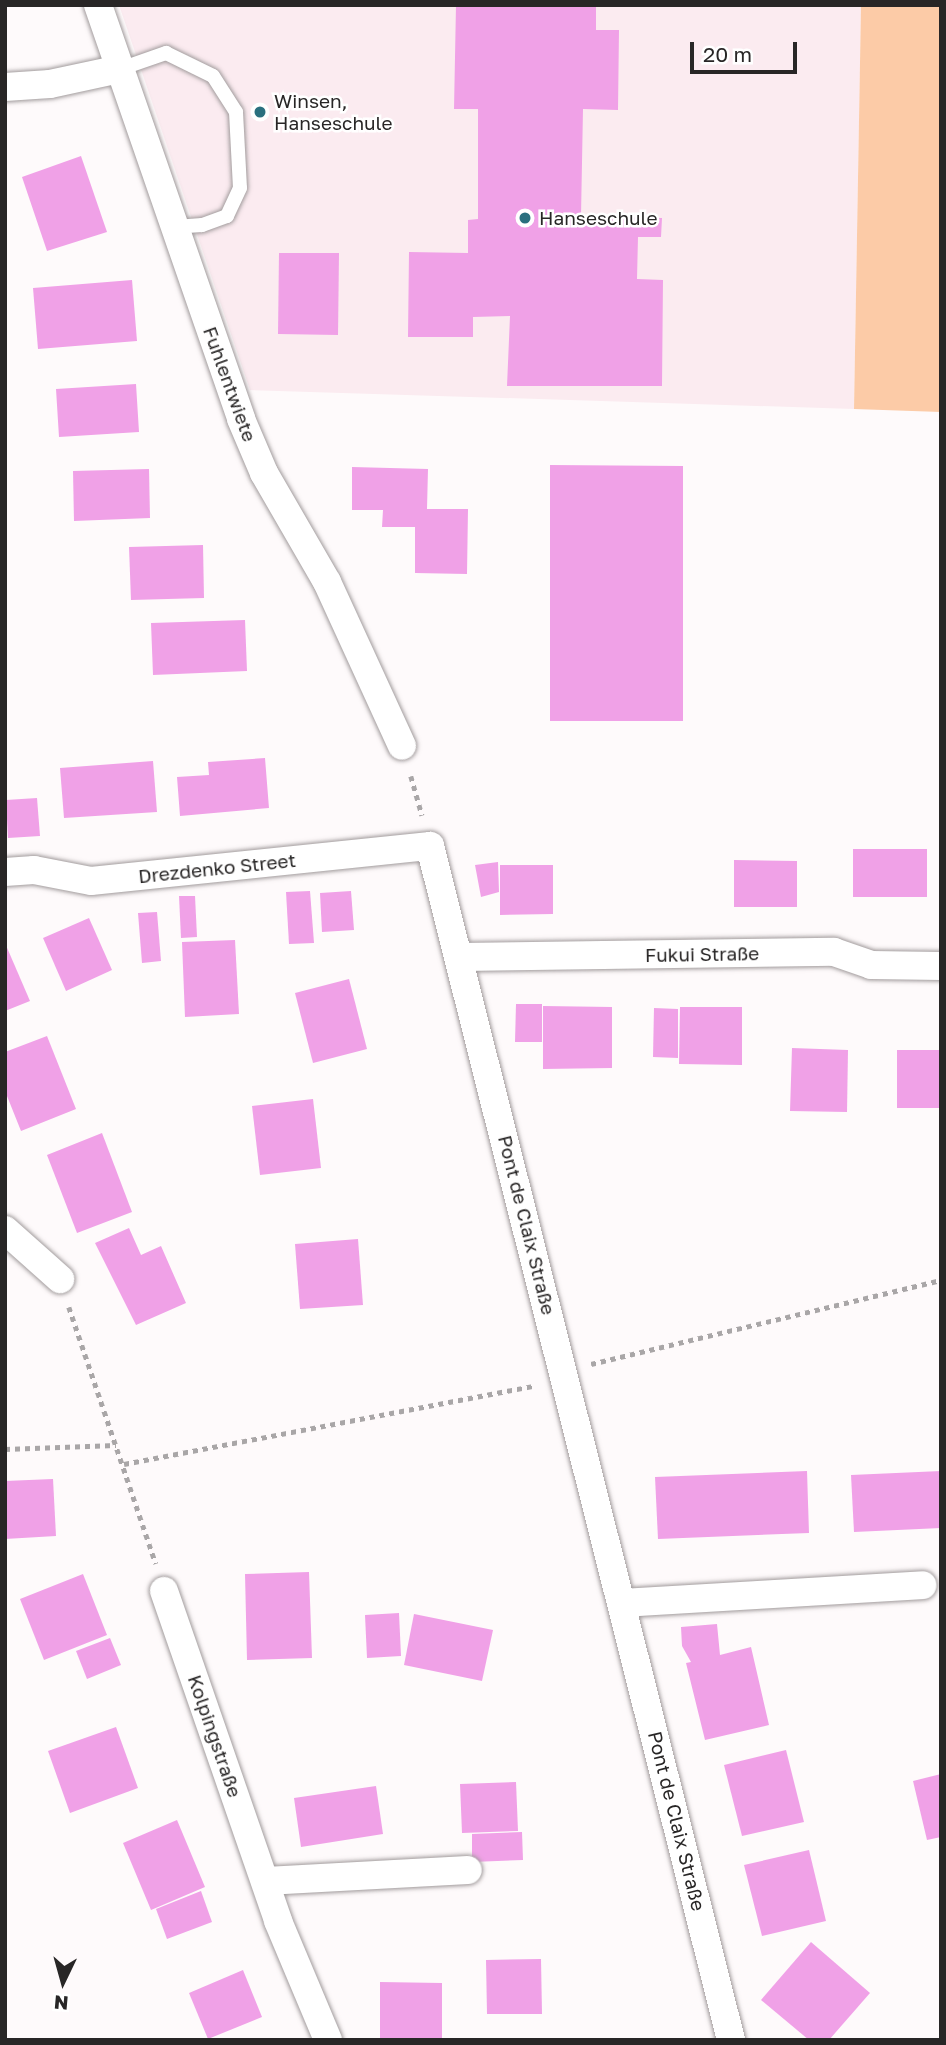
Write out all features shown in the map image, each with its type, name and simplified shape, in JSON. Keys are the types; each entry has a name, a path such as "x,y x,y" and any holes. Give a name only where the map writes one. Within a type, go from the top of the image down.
{"street":[{"name":"Fuhlentwiete","path":"98,5 264,473 327,582 402,746"},
{"path":"5,87 50,84 120,69"},
{"name":"Drezdenko Street","path":"5,872 34,870 91,881 430,846"},
{"name":"Pont de Claix Straße","path":"430,846 461,957 731,2040"},
{"name":"Fukui Straße","path":"461,957 834,952 871,965 941,966"},
{"path":"5,1230 60,1279"},
{"path":"623,1603 922,1586"},
{"name":"Kolpingstraße","path":"164,1591 266,1881 328,2040"},
{"path":"266,1881 468,1870"}],"lane":[{"path":"120,69 166,52 213,76 236,112 240,188 227,216 202,225 175,227"}],"path":[{"path":"402,746 430,846"},
{"path":"60,1279 124,1464 164,1591"},
{"path":"124,1464 544,1384 593,1363 941,1280"},
{"path":"5,1449 117,1445"}],"shaded area":[{"name":"Hanseschule","path":"119,5 861,5 854,409 250,390"},
{"path":"861,5 941,5 941,412 854,409"}],"building":[{"path":"456,5 596,5 596,30 619,30 618,110 583,109 581,216 662,218 661,237 638,237 637,279 663,280 662,386 507,386 510,316 473,317 473,337 408,337 409,252 468,253 468,220 478,219 478,109 454,109"},
{"path":"81,156 107,232 47,251 22,177"},
{"path":"279,253 339,253 338,335 278,334"},
{"path":"132,280 137,341 38,349 33,288"},
{"path":"136,384 139,432 59,437 56,389"},
{"path":"550,465 683,466 683,721 550,721"},
{"path":"352,467 428,469 427,509 468,509 467,574 415,573 415,527 382,527 383,510 352,510"},
{"path":"149,469 150,518 74,521 73,471"},
{"path":"203,545 204,598 131,600 129,547"},
{"path":"245,620 247,671 153,675 151,623"},
{"path":"265,758 269,808 180,816 177,777 209,775 208,762"},
{"path":"153,761 157,812 64,818 60,768"},
{"path":"37,798 40,836 8,838 6,800"},
{"path":"853,849 927,849 927,897 853,897"},
{"path":"734,860 797,861 797,907 734,907"},
{"path":"498,862 499,892 481,897 475,865"},
{"path":"500,865 553,865 553,914 500,915"},
{"path":"310,891 314,943 289,944 286,892"},
{"path":"351,891 354,930 322,932 320,893"},
{"path":"179,896 195,896 197,937 181,938"},
{"path":"157,912 161,961 142,963 138,913"},
{"path":"89,918 112,970 66,991 43,938"},
{"path":"235,940 239,1014 185,1017 182,942"},
{"path":"5,943 30,1001 5,1011"},
{"path":"349,979 367,1049 313,1063 295,993"},
{"path":"516,1004 542,1004 542,1042 515,1042"},
{"path":"543,1006 612,1007 612,1068 543,1069"},
{"path":"680,1007 742,1007 742,1065 679,1064"},
{"path":"654,1008 678,1009 678,1058 653,1057"},
{"path":"47,1036 76,1109 21,1131 5,1091 5,1052"},
{"path":"792,1048 848,1050 847,1112 790,1111"},
{"path":"897,1050 941,1050 941,1108 897,1108"},
{"path":"313,1099 321,1168 260,1175 252,1106"},
{"path":"102,1133 132,1212 77,1233 47,1155"},
{"path":"129,1228 141,1255 161,1246 186,1303 136,1325 95,1243"},
{"path":"358,1239 363,1305 300,1309 295,1244"},
{"path":"807,1471 809,1533 658,1539 655,1477"},
{"path":"941,1471 941,1528 854,1532 851,1475"},
{"path":"53,1479 56,1536 5,1539 5,1481"},
{"path":"309,1572 312,1658 247,1660 245,1574"},
{"path":"83,1574 107,1635 44,1660 20,1599"},
{"path":"399,1613 401,1656 367,1658 365,1615"},
{"path":"414,1614 493,1630 482,1681 404,1665"},
{"path":"717,1624 720,1655 751,1647 769,1725 705,1740 686,1663 691,1662 682,1646 681,1627"},
{"path":"110,1638 121,1665 87,1679 76,1651"},
{"path":"116,1727 138,1788 70,1813 48,1751"},
{"path":"786,1750 804,1822 742,1836 724,1765"},
{"path":"941,1774 941,1837 927,1840 913,1781"},
{"path":"516,1782 518,1831 462,1833 460,1784"},
{"path":"376,1786 383,1834 301,1847 294,1798"},
{"path":"177,1820 205,1887 151,1910 123,1843"},
{"path":"522,1832 523,1860 472,1862 472,1834"},
{"path":"809,1850 826,1921 762,1936 744,1865"},
{"path":"201,1891 212,1922 167,1939 156,1909"},
{"path":"811,1942 870,1993 829,2040 809,2040 761,2000"},
{"path":"541,1959 542,2014 487,2014 486,1960"},
{"path":"243,1970 262,2017 208,2039 189,1993"},
{"path":"380,1982 442,1983 442,2039 380,2038"}],"place":[{"name":"Winsen, Hanseschule","path":"260,112"},
{"name":"Hanseschule","path":"525,218"}]}
